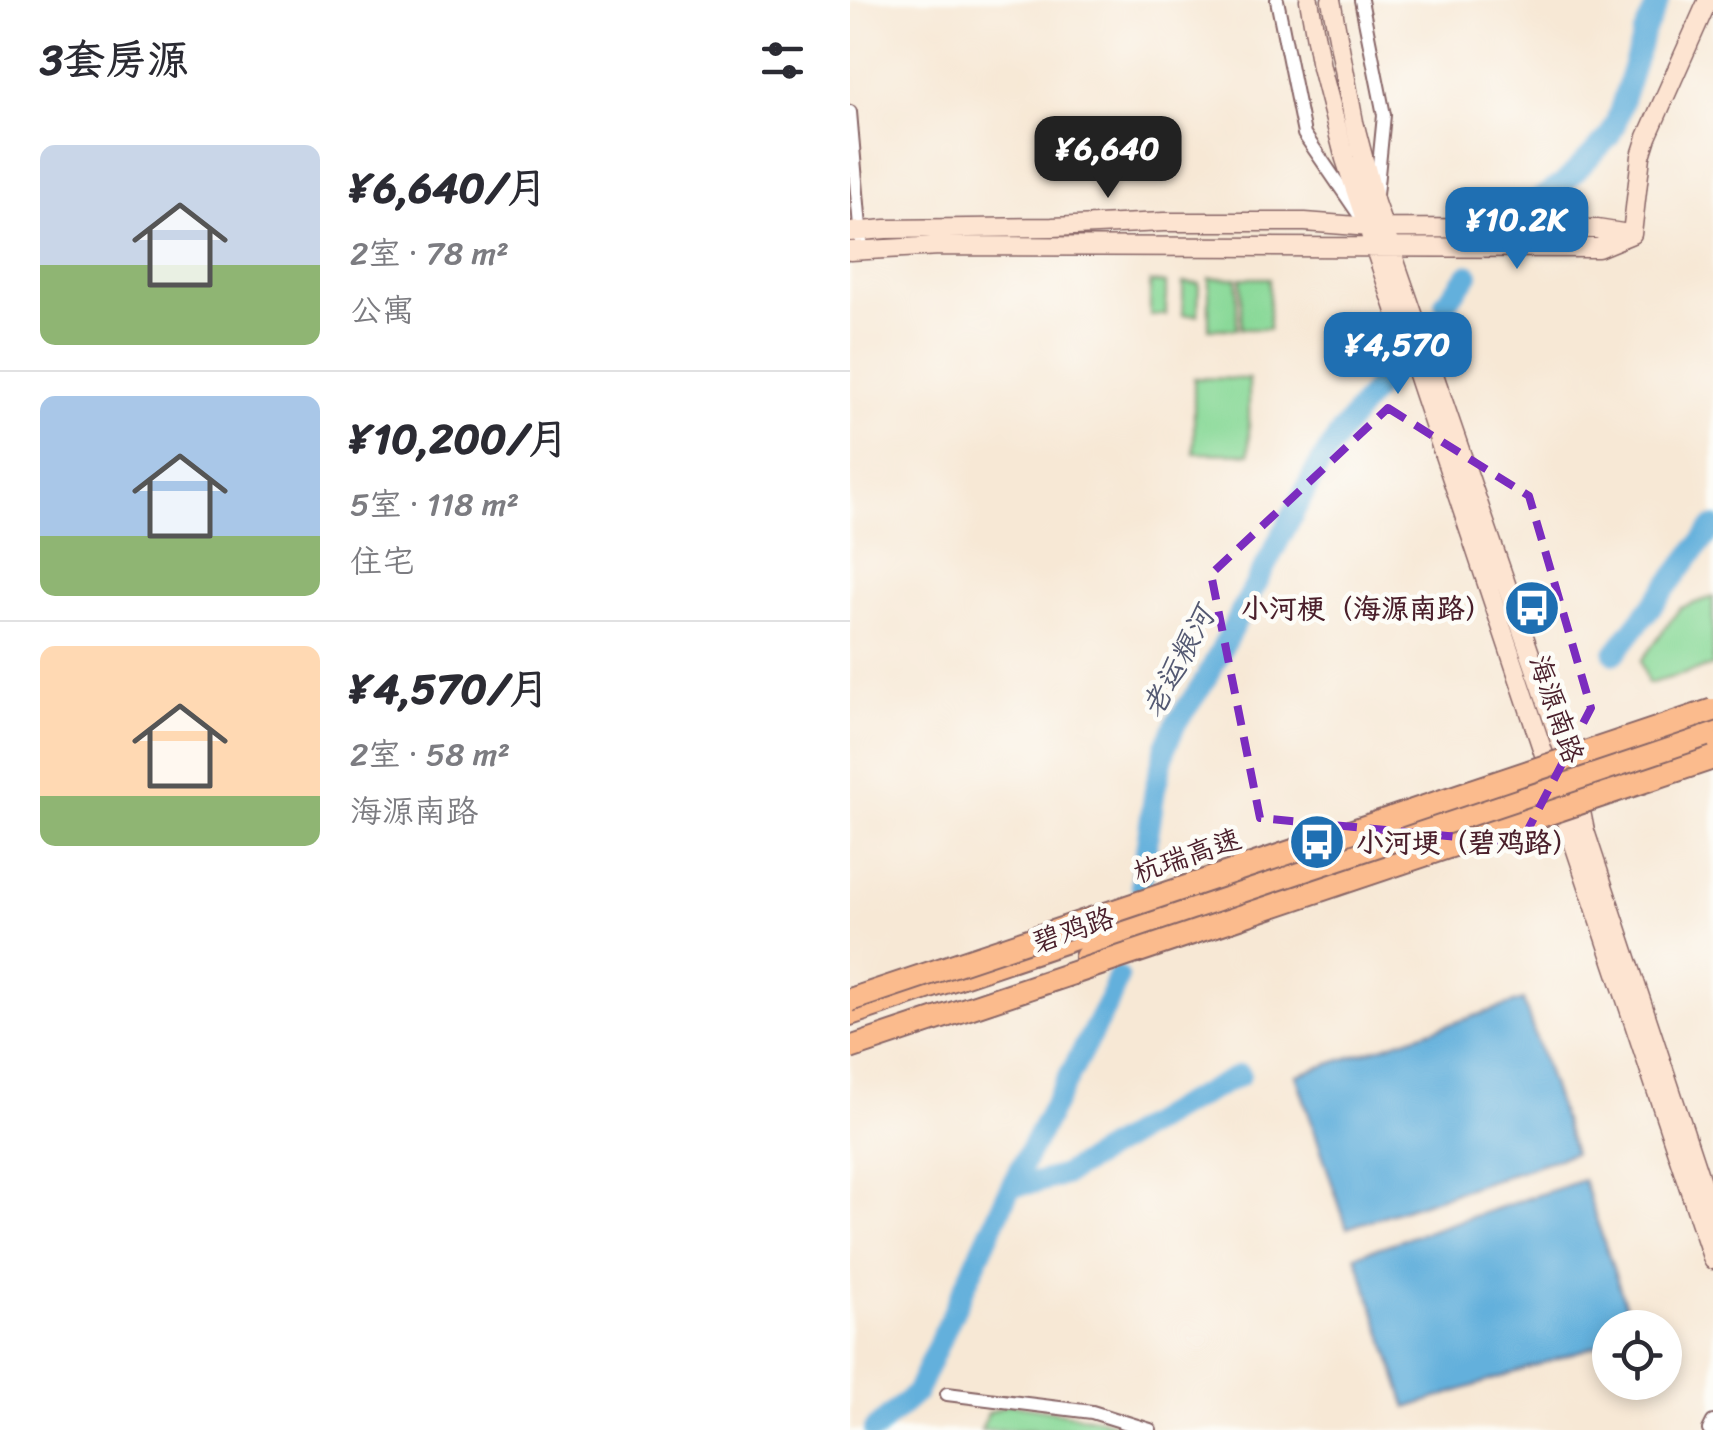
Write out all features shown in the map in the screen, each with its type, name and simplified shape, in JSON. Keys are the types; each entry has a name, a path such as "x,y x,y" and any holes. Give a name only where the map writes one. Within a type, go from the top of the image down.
{"highway":[{"name":"杭瑞高速","path":"850,1000 1713,710"},
{"name":"碧鸡路","path":"850,1036 1564,784 1713,723"},
{"name":"碧鸡路","path":"850,1014 1564,784 1713,744"},
{"path":"850,1048 1713,758"},
{"path":"850,1059 1096,965"}],"main road":[{"name":"海源南路","path":"1309,0 1335,125 1375,226 1564,784 1713,1260"},
{"name":"海源南路","path":"1331,0 1350,103 1375,202 1375,226"},
{"path":"1632,234 1641,156 1647,137 1708,0"},
{"path":"856,241 1164,222 1597,229 1632,234"},
{"path":"856,241 940,246 1598,248 1632,234"},
{"name":"海源南路","path":"1564,784 1585,831 1713,1218"}],"street":[{"path":"1277,0 1304,134 1375,226"},
{"path":"1361,0 1384,115 1375,202"},
{"path":"850,112 856,241"},
{"path":"947,1394 1092,1412 1150,1430"},
{"path":"1709,1430 1713,1422"}],"highlighted area":[{"path":"1388,408 1529,496 1591,708 1521,843 1260,818 1211,574"}],"green space":[{"path":"1209,278 1237,278 1237,329 1209,329"},
{"path":"1241,278 1269,278 1269,329 1241,329"},
{"path":"1150,282 1166,283 1166,315 1150,315"},
{"path":"1183,283 1199,283 1198,315 1183,315"},
{"path":"1194,378 1249,379 1249,454 1194,453"},
{"path":"1713,597 1713,666 1648,684 1641,661 1680,608"},
{"path":"1010,1404 1100,1419 1135,1430 981,1430 988,1413"}],"water":[{"path":"1523,1000 1574,1153 1347,1228 1296,1075"},
{"path":"1583,1180 1627,1310 1592,1310 1592,1347 1407,1408 1356,1255"}],"waterway":[{"name":"老运粮河","path":"1539,199 1563,184 1609,137 1659,0"},
{"name":"老运粮河","path":"1445,303 1468,275"},
{"name":"老运粮河","path":"1141,884 1155,789 1176,723 1203,684 1315,472 1378,385"},
{"name":"老运粮河","path":"1615,653 1713,527"},
{"name":"老运粮河","path":"874,1430 916,1393 1011,1186 1118,977"},
{"name":"老运粮河","path":"1011,1186 1064,1175 1240,1075"}],"place":[{"name":"小河梗（海源南路）","path":"1532,608"},
{"name":"小河埂（碧鸡路）","path":"1317,842"}]}
